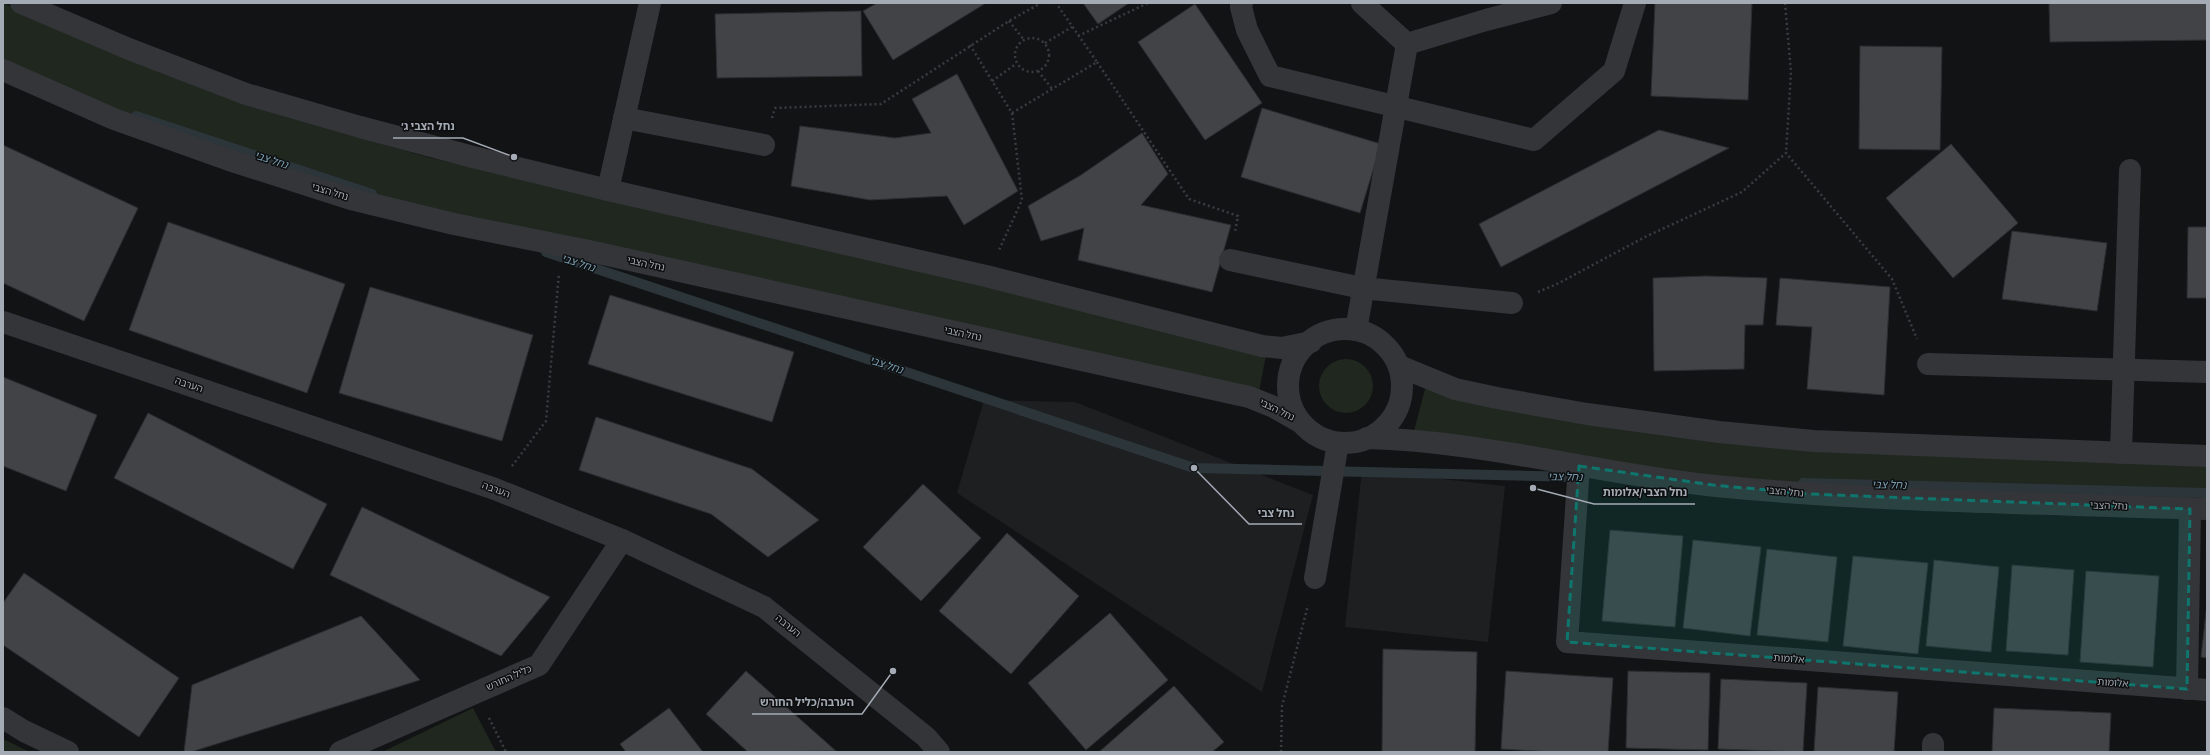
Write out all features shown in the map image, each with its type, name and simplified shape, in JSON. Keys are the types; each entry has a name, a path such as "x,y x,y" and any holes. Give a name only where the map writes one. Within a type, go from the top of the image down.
{"street":[{"path":"21,3 130,49 246,94 465,155 608,190 986,276 1262,346 1282,348 1311,342"},
{"path":"608,190 650,3"},
{"path":"1242,3 1241,7 1247,30 1270,76 1394,108 1534,140 1614,71 1635,3"},
{"path":"1362,3 1407,44"},
{"path":"1407,44 1486,20 1551,3"},
{"path":"1356,330 1394,108 1407,44"},
{"name":"נחל הצבי","path":"3,70 114,119 230,160 351,199 454,224 563,246 1249,397 1274,407 1300,422"},
{"path":"624,118 764,145"},
{"path":"2121,453 2130,170"},
{"path":"1230,260 1362,288 1512,303"},
{"name":"הערבה","path":"3,322 495,489 622,540 764,607 926,738 939,752"},
{"path":"1336,330 1356,330 1373,336 1389,349 1399,366 1403,386 1399,405 1391,421 1376,435 1357,442 1338,443 1314,435 1300,422 1291,404 1288,384 1292,366 1302,349 1311,342 1317,336 1336,330"},
{"path":"1928,364 2207,372"},
{"path":"1399,366 1455,389 1483,395 1588,414 1719,432 1821,442 2207,456"},
{"name":"נחל הצבי","path":"1367,438 1430,442 1579,466 1714,485 1810,494 2198,509"},
{"path":"1315,578 1338,443"},
{"name":"אלומות","path":"1579,466 1567,642 2197,690 2198,509"},
{"name":"כליל החורש","path":"340,752 539,665 622,540"},
{"path":"3,718 24,731 68,752"}],"path":[{"path":"764,145 775,108 881,104 1009,21 1041,3"},
{"path":"1056,3 1188,199 1238,216 1230,260"},
{"path":"1078,36 1148,3"},
{"path":"1785,3 1791,72 1786,153 1892,279 1928,364"},
{"path":"1009,21 1024,40"},
{"path":"1045,43 1072,27"},
{"path":"1035,38 1045,43 1049,54 1049,60 1043,69 1028,72 1016,64 1014,53 1016,48 1024,40 1035,38"},
{"path":"970,46 1012,114 1022,200 986,276"},
{"path":"1012,114 1097,62"},
{"path":"992,81 1016,64"},
{"path":"1038,71 1053,90"},
{"path":"1512,303 1559,283 1645,236 1742,192 1786,153"},
{"path":"495,489 546,421 563,246"},
{"path":"1281,752 1282,706 1315,578"},
{"path":"494,729 506,752"}],"highlighted area":[{"path":"1579,466 1713,485 1810,494 2190,509 2187,689 1567,642"}],"shaded area":[{"path":"3,3 178,76 328,129 431,158 812,244 1266,355 1258,397 455,221 192,142 3,62"},
{"path":"1341,359 1351,359 1361,363 1369,371 1373,381 1373,391 1369,401 1361,409 1351,413 1341,413 1331,409 1323,401 1319,391 1319,381 1323,371 1331,363"},
{"path":"1425,389 1572,420 2207,462 2207,504 1708,479 1414,431"},
{"path":"984,400 1075,402 1313,495 1262,692 957,493"},
{"path":"1362,470 1505,486 1488,642 1345,627"},
{"path":"473,708 496,752 382,752"},
{"path":"3,739 30,752 3,752"}],"building":[{"path":"877,3 986,3 893,60 863,11"},
{"path":"1083,3 1129,3 1098,24"},
{"path":"1655,3 1752,3 1748,100 1651,96"},
{"path":"2049,3 2207,3 2207,40 2050,42"},
{"path":"1195,4 1262,103 1205,140 1138,42"},
{"path":"861,11 862,76 717,78 715,14"},
{"path":"1860,46 1942,47 1940,150 1859,149"},
{"path":"957,74 1018,191 964,225 947,196 870,200 791,186 800,126 895,138 931,133 912,99"},
{"path":"1262,108 1381,144 1360,213 1241,177"},
{"path":"1659,130 1729,148 1501,267 1479,224"},
{"path":"1142,133 1168,174 1141,205 1231,225 1212,292 1078,260 1084,228 1041,241 1028,206 1081,175"},
{"path":"1951,144 2018,223 1953,278 1886,198"},
{"path":"3,145 138,208 84,321 3,283"},
{"path":"168,222 345,284 307,393 129,330"},
{"path":"2188,227 2207,227 2207,298 2187,298"},
{"path":"2012,231 2107,243 2097,311 2002,299"},
{"path":"1706,276 1767,278 1763,325 1745,325 1744,369 1654,371 1653,278"},
{"path":"1780,278 1890,287 1884,395 1807,389 1812,327 1776,325"},
{"path":"370,287 533,335 502,441 339,393"},
{"path":"610,295 794,352 772,422 588,364"},
{"path":"3,377 97,415 66,491 3,466"},
{"path":"148,413 327,504 293,569 114,478"},
{"path":"596,417 752,469 819,520 768,557 711,514 579,470"},
{"path":"923,484 981,538 921,601 863,547"},
{"path":"362,507 550,597 501,656 330,575"},
{"path":"1610,530 1683,536 1675,627 1602,621"},
{"path":"1007,533 1079,596 1011,674 939,611"},
{"path":"1693,540 1761,547 1750,636 1683,628"},
{"path":"1767,549 1837,557 1828,642 1757,635"},
{"path":"1853,556 1928,563 1918,654 1843,646"},
{"path":"1934,560 1999,567 1991,652 1926,646"},
{"path":"2012,565 2074,570 2068,655 2006,651"},
{"path":"2086,571 2159,576 2153,667 2080,662"},
{"path":"24,573 179,678 139,737 3,645 3,603"},
{"path":"2207,603 2207,658 2201,657"},
{"path":"1110,613 1168,680 1086,750 1028,683"},
{"path":"361,616 420,680 191,752 184,752 192,685"},
{"path":"1383,649 1477,652 1475,752 1382,752"},
{"path":"746,671 836,751 748,752 706,714"},
{"path":"1506,671 1613,678 1608,752 1554,752 1501,749"},
{"path":"1628,671 1710,673 1708,750 1626,748"},
{"path":"1721,679 1807,683 1803,752 1718,749"},
{"path":"1174,686 1224,742 1212,752 1099,752"},
{"path":"1818,687 1898,692 1894,752 1814,752"},
{"path":"669,708 703,752 626,752 620,744"},
{"path":"1994,708 2111,713 2109,752 1992,752"}],"waterway":[{"name":"נחל צבי","path":"136,116 372,194"},
{"name":"נחל צבי","path":"546,252 1194,468 1581,477"},
{"name":"נחל צבי","path":"1803,483 2207,493"}],"place":[{"name":"נחל הצבי ג׳","path":"514,157"},
{"name":"נחל צבי","path":"1194,468"},
{"name":"נחל הצבי/אלומות","path":"1533,488"},
{"name":"הערבה/כליל החורש","path":"893,671"}]}
